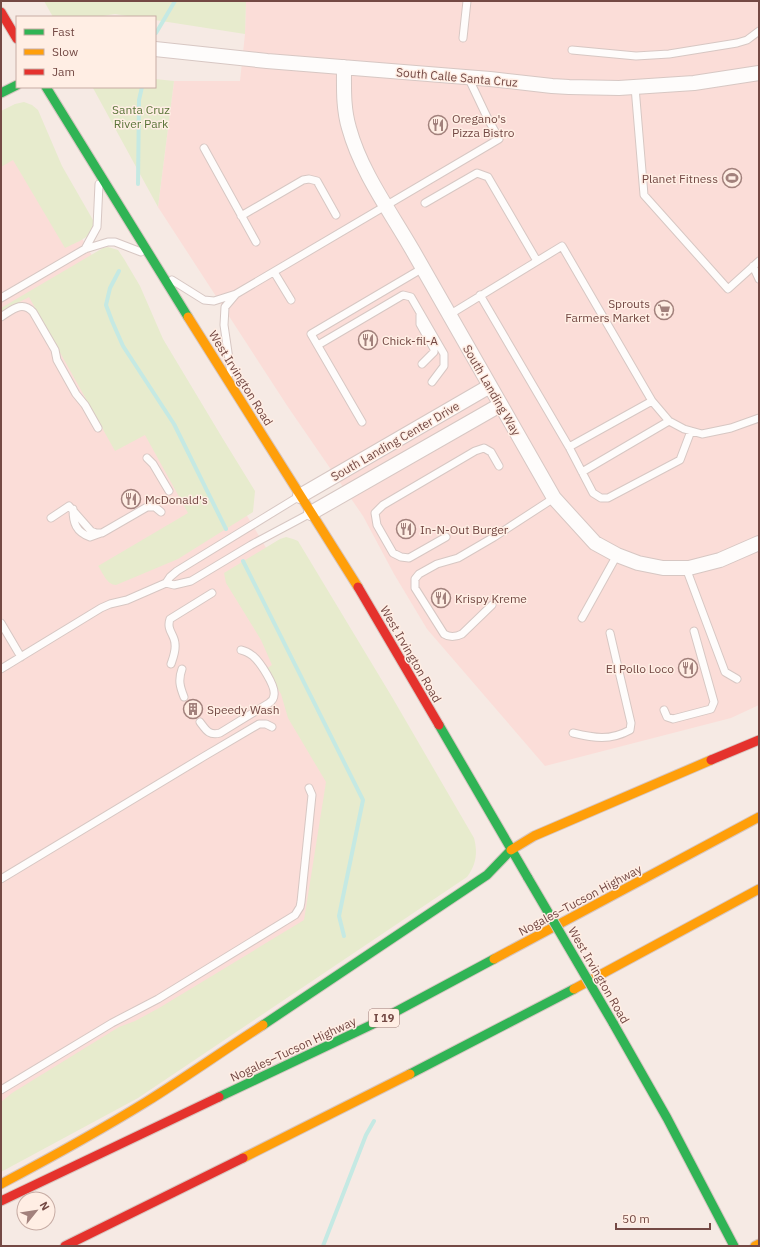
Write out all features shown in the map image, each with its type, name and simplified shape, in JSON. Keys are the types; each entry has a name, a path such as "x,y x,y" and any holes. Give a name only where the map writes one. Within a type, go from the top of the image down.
{"main road":[{"path":"1,12 16,37"},
{"path":"1,94 16,86"},
{"name":"West Irvington Road","path":"47,88 150,257 361,592 613,1023 667,1118 734,1246"},
{"path":"1,1184 79,1142 168,1088 487,875 511,850 534,836 759,740"},
{"name":"Nogales–Tucson Highway","path":"1,1201 371,1025 759,817"},
{"path":"65,1246 367,1097 550,1002 759,889"},
{"path":"755,1246 759,1244"}],"street":[{"name":"South Calle Santa Cruz","path":"156,49 267,61 490,79 552,86 619,88 694,84 759,73"},
{"name":"South Landing Way","path":"344,68 345,113 348,127 359,157 554,498 574,522 595,543 617,555 638,564 663,568 686,568 720,560 759,543"},
{"name":"South Landing Center Drive","path":"300,496 490,386"},
{"name":"South Landing Center Drive","path":"311,513 500,405"}],"lane":[{"path":"463,38 467,1"},
{"path":"572,50 636,56 669,54 737,43 747,40 759,31"},
{"path":"156,266 175,282 204,300 214,301 236,294 499,139 468,78"},
{"path":"635,87 644,195 728,289 756,263"},
{"path":"204,148 256,242"},
{"path":"425,203 476,173 488,177 537,261"},
{"path":"85,249 97,227 99,174"},
{"path":"241,216 303,180 309,179 317,181 336,215"},
{"path":"1,298 85,249 108,242 115,242 150,257"},
{"path":"449,315 562,246 652,401 669,421 684,429 702,434 731,428 759,418"},
{"path":"756,263 759,279"},
{"path":"362,422 311,334 422,268"},
{"path":"274,272 291,300"},
{"path":"233,389 224,325 225,307 236,294"},
{"path":"318,345 403,295 411,297 444,354 444,366 432,382"},
{"path":"480,295 569,447 593,493 601,498 608,498 680,460 691,431"},
{"path":"1,317 20,306 30,308 55,350 56,360 98,428"},
{"path":"419,311 420,324 434,349 434,352 422,364"},
{"path":"569,447 652,401"},
{"path":"582,472 669,421"},
{"path":"446,537 409,558 401,557 393,553 377,525 375,513 383,505 474,451 484,448 491,452 499,466"},
{"path":"147,458 153,464 169,491"},
{"path":"1,669 101,608 127,600 166,583 177,571 300,496"},
{"path":"492,605 462,634 448,637 444,634 415,588 415,579 419,574 437,564 458,558 494,537 554,498"},
{"path":"51,518 71,507 91,531 102,533 147,507 155,507 161,512"},
{"path":"166,583 174,584 191,581 251,545 311,513"},
{"path":"582,618 617,555"},
{"path":"686,568 725,672 737,679"},
{"path":"171,664 176,647 168,626 170,619 212,593"},
{"path":"1,623 22,657"},
{"path":"664,710 667,717 673,719 712,709 714,702 694,631"},
{"path":"573,733 591,738 605,738 623,734 630,730 631,723 610,633"},
{"path":"200,722 210,734 220,733 273,700 273,686 259,663 252,655 241,650"},
{"path":"182,670 179,680 184,697"},
{"path":"1,879 259,724 266,724 272,727"},
{"path":"1,1090 112,1023 158,999 295,915 300,907 302,894 312,795 309,788"}],"shaded area":[{"path":"246,1 759,1 759,705 731,718 545,766 427,629 394,574 363,516 288,407 158,207 174,81 240,81 245,34"},
{"path":"15,126 434,830 325,933 1,1126 1,133"}],"green space":[{"path":"44,1 246,1 245,34 156,20 156,16 127,16 115,14 103,16 52,16"},
{"name":"Santa Cruz River Park","path":"156,79 174,81 158,207 93,88 156,88"},
{"path":"24,102 32,105 38,110 62,166 93,220 92,230 85,238 65,248 13,160 1,167 1,111 15,104"},
{"path":"108,247 118,250 124,259 140,286 163,339 255,491 253,512 178,559 116,585 108,581 98,566 188,513 145,435 115,451 29,297 1,312 1,308 103,248"},
{"path":"286,537 298,541 392,697 474,838 476,854 472,868 467,877 138,1098 1,1172 1,1102 12,1093 119,1027 135,1021 159,1008 304,920 326,782 288,718 281,694 266,669 272,665 261,640 226,583 224,573 280,539"}],"waterway":[{"path":"156,33 175,1"},
{"path":"138,184 139,100 142,88"},
{"path":"119,271 110,288 106,305 112,321 123,346 174,424 226,529"},
{"path":"243,561 363,800 339,916 344,936"},
{"path":"323,1246 366,1135 374,1121"}],"traffic: fast":[{"path":"1,93 16,86"},
{"path":"47,88 188,317"},
{"path":"439,725 528,878"},
{"path":"263,1025 487,875 511,850"},
{"path":"528,878 613,1023"},
{"path":"219,1097 371,1025 494,959"},
{"path":"410,1074 574,989"},
{"path":"613,1023 667,1118 734,1246"}],"traffic: slow":[{"path":"188,317 358,587"},
{"path":"511,850 534,836 711,760"},
{"path":"494,959 759,817"},
{"path":"574,989 759,889"},
{"path":"1,1184 128,1113 263,1025"},
{"path":"243,1158 410,1074"},
{"path":"755,1246 759,1244"}],"traffic: jam":[{"path":"1,12 16,37"},
{"path":"358,587 439,725"},
{"path":"711,760 759,740"},
{"path":"1,1201 219,1097"},
{"path":"65,1246 243,1158"}],"place":[{"name":"Oregano's Pizza Bistro","path":"438,125"},
{"name":"Planet Fitness","path":"732,178"},
{"name":"Sprouts Farmers Market","path":"664,310"},
{"name":"Chick-fil-A","path":"368,340"},
{"name":"McDonald's","path":"131,499"},
{"name":"In-N-Out Burger","path":"406,529"},
{"name":"Krispy Kreme","path":"441,598"},
{"name":"El Pollo Loco","path":"688,668"},
{"name":"Speedy Wash","path":"193,709"}]}
